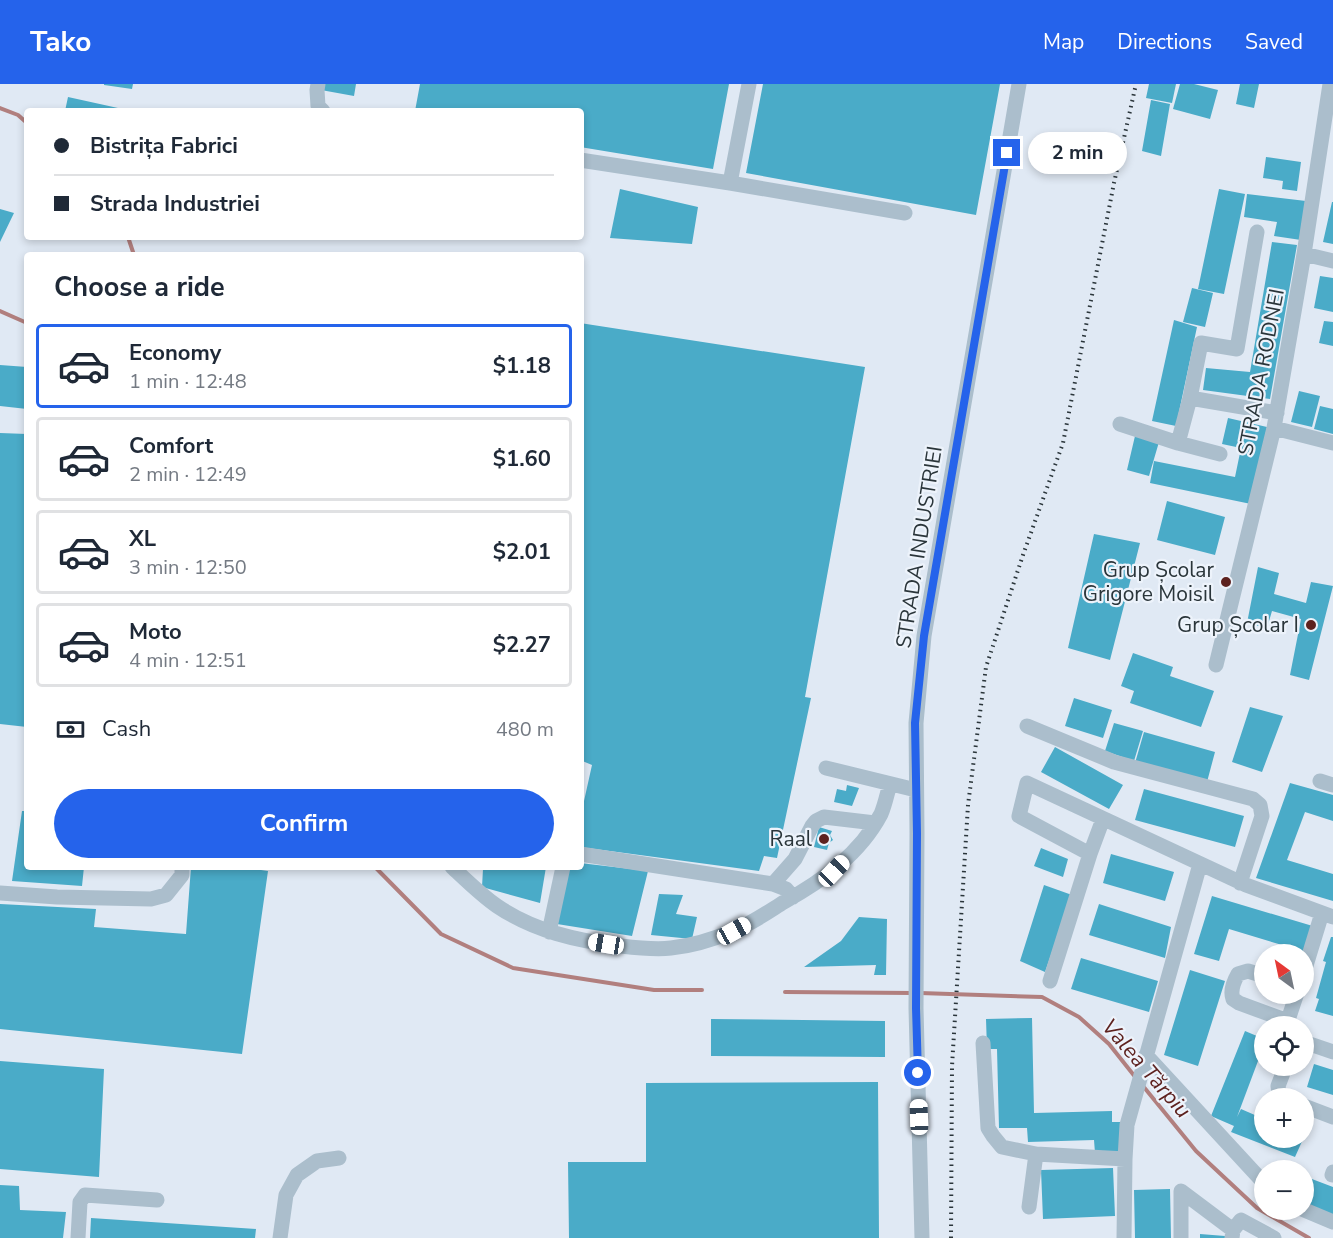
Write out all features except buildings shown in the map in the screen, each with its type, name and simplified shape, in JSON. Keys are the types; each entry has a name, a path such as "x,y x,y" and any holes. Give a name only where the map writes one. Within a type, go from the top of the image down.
{"street":[{"path":"318,84 318,106 320,108"},
{"path":"730,183 749,84"},
{"name":"STRADA INDUSTRIEI","path":"922,1238 916,1008 915,723 924,636 1019,84"},
{"name":"STRADA RODNEI","path":"1216,665 1276,421 1330,84"},
{"path":"584,161 905,213"},
{"path":"1178,443 1201,343 1238,349 1257,232"},
{"path":"1304,254 1333,261"},
{"path":"1190,398 1276,421 1333,443"},
{"path":"1120,424 1220,454"},
{"path":"1027,726 1114,762 1253,799 1260,805 1262,816 1240,883"},
{"path":"826,768 916,790"},
{"path":"1090,854 1019,816 1028,783 1240,883 1328,915 1314,948"},
{"path":"455,870 496,906 549,932 572,939 606,944 647,949 672,948 734,931 834,871 875,823 882,812 890,784"},
{"path":"773,884 795,859 816,821 824,817 875,823"},
{"path":"1050,981 1103,819"},
{"path":"584,855 773,884 786,889 793,897"},
{"path":"1124,1238 1127,1125 1200,864"},
{"path":"0,893 151,899 166,895 182,875 182,870"},
{"path":"549,932 562,870"},
{"path":"1254,974 1238,974 1232,992 1233,999 1270,1016"},
{"path":"983,1043 988,1128 1002,1147 1036,1154 1125,1159"},
{"path":"1314,1045 1333,1052"},
{"path":"1144,1063 1254,1173"},
{"path":"1314,1110 1333,1117"},
{"path":"1029,1207 1036,1154"},
{"path":"280,1238 286,1196 297,1175 317,1161 339,1158"},
{"path":"1181,1238 1182,1191 1232,1234 1241,1220 1274,1238"},
{"path":"78,1238 80,1202 86,1196 157,1200"},
{"path":"1314,1214 1333,1222"}],"waterway":[{"path":"0,108 18,115 24,120"},
{"path":"129,240 133,252"},
{"name":"Valea Tărpiu","path":"0,311 24,322"},
{"name":"Valea Tărpiu","path":"378,870 441,934 513,968 654,990 702,990"},
{"name":"Valea Tărpiu","path":"785,992 913,993"},
{"name":"Valea Tărpiu","path":"920,993 1042,997 1079,1017 1109,1044 1136,1078"},
{"name":"Valea Tărpiu","path":"1143,1086 1196,1151 1257,1208 1309,1238"}],"railway":[{"path":"951,1238 952,1066 968,805 986,667 1063,443 1114,183 1136,84"}],"place":[{"name":"Grup Școlar Grigore Moisil","path":"1226,582"},
{"name":"Grup Școlar I","path":"1311,625"},
{"name":"Raal","path":"824,839"}],"route":[{"path":"918,1073 915,723 924,636 1007,153"}]}
